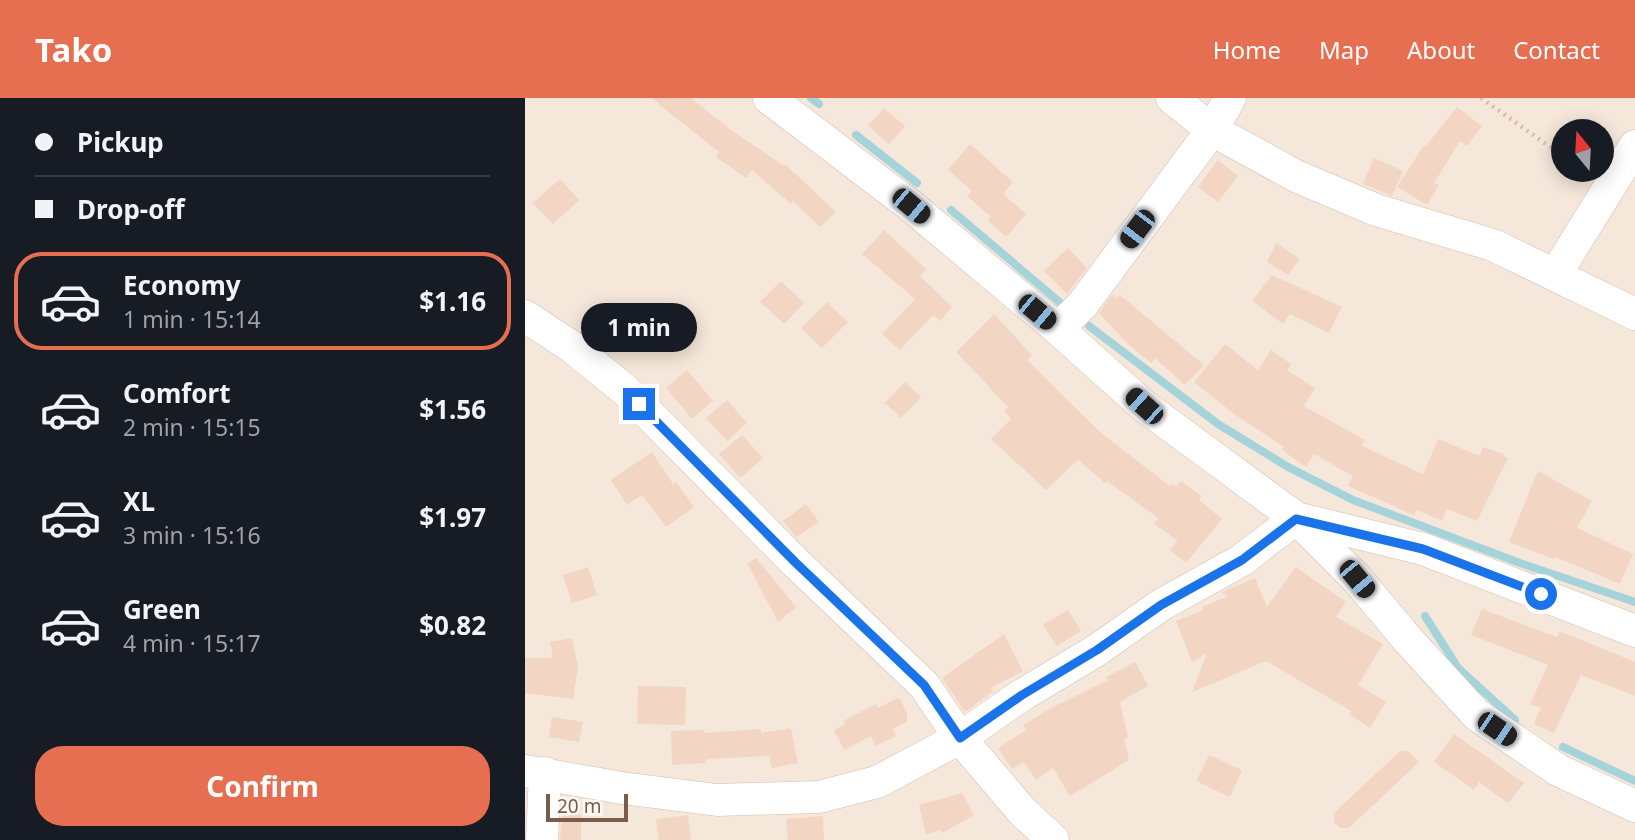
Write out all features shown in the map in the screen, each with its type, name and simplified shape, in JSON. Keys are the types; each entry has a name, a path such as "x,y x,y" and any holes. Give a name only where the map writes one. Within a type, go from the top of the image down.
{"street":[{"path":"769,98 911,206 1058,329 1144,406 1296,519 1357,579 1477,715 1558,770 1635,806"},
{"path":"1172,98 1212,131 1296,176 1377,210 1493,245 1635,314"},
{"path":"1058,329 1083,304 1212,131 1230,98"},
{"path":"1555,275 1635,146"},
{"path":"525,316 572,347 625,390 795,562 924,685 960,738 1022,811 1053,840"},
{"path":"543,840 535,772 622,788 717,800 819,797 877,782 960,738 1022,695 1097,650 1161,605 1242,560 1296,519"},
{"path":"1296,519 1423,549 1635,631"}],"path":[{"path":"1481,98 1551,148"}],"shaded area":[{"path":"525,98 1635,98 1635,840 525,840"}],"building":[{"path":"651,98 691,98 731,130 784,166 785,164 836,212 820,227 793,201 791,204 752,170 746,178 716,157 719,152"},
{"path":"1457,107 1482,126 1467,146 1460,141 1434,183 1439,185 1427,205 1397,187 1424,145 1426,146"},
{"path":"884,108 905,126 889,144 868,126"},
{"path":"970,144 1013,182 1003,194 1026,214 1006,237 988,221 991,217 967,196 972,191 948,170"},
{"path":"1374,158 1403,171 1392,196 1363,184"},
{"path":"1218,160 1238,176 1218,202 1198,187"},
{"path":"560,179 579,200 553,224 533,203"},
{"path":"884,230 926,269 920,276 952,307 940,321 933,315 900,350 882,334 915,299 862,254"},
{"path":"1276,243 1300,259 1288,275 1267,262"},
{"path":"1068,248 1087,268 1067,294 1044,271"},
{"path":"1272,275 1342,307 1329,333 1290,314 1283,324 1252,301"},
{"path":"781,281 804,303 784,324 760,302"},
{"path":"1113,294 1117,298 1120,295 1204,365 1185,385 1155,358 1151,363 1129,345 1099,313"},
{"path":"827,302 848,322 822,348 801,328"},
{"path":"994,314 1032,355 1027,360 1101,433 1170,486 1172,484 1176,487 1181,481 1202,496 1199,500 1222,519 1186,563 1170,550 1178,541 1154,524 1158,518 1107,481 1105,483 1078,460 1046,490 991,439 1011,419 1004,411 1008,407 956,352"},
{"path":"1225,344 1258,370 1271,350 1291,364 1287,370 1315,388 1304,406 1365,440 1362,446 1423,474 1438,439 1480,456 1483,447 1504,454 1503,456 1508,458 1477,521 1447,509 1442,521 1417,510 1414,515 1348,486 1353,476 1314,454 1306,467 1282,450 1284,447 1234,414 1194,382"},
{"path":"687,370 713,401 692,419 666,388"},
{"path":"905,382 921,397 901,418 885,403"},
{"path":"727,400 747,423 727,441 706,418"},
{"path":"742,435 763,458 740,478 719,454"},
{"path":"652,452 673,484 676,482 694,507 666,527 642,495 627,505 611,480"},
{"path":"1538,471 1592,501 1577,528 1633,554 1620,584 1555,557 1554,559 1509,542"},
{"path":"806,504 819,522 796,537 783,521"},
{"path":"756,558 796,607 778,622 747,563"},
{"path":"588,567 597,595 572,603 563,575"},
{"path":"1296,567 1346,602 1336,617 1383,644 1358,685 1386,702 1370,728 1349,714 1351,711 1266,661 1192,692 1207,653 1192,662 1176,621 1228,596 1222,592 1255,578 1267,607"},
{"path":"1482,609 1557,637 1560,631 1635,662 1635,696 1581,675 1554,733 1534,724 1541,708 1530,704 1548,665 1471,635"},
{"path":"1068,610 1081,631 1057,646 1043,625"},
{"path":"1004,634 1023,671 991,688 993,691 965,712 942,678"},
{"path":"572,638 578,667 573,699 525,693 525,658 553,658 550,642"},
{"path":"1135,662 1148,686 1120,702 1128,738 1124,739 1129,760 1070,796 1053,768 1036,780 1024,762 1012,769 998,748 1026,730 1023,725 1108,680 1106,677"},
{"path":"638,686 686,687 685,725 637,724"},
{"path":"899,697 907,713 907,722 892,729 896,736 876,746 871,736 844,750 834,730 845,724 843,721 876,704 878,708"},
{"path":"552,717 583,722 579,742 549,737"},
{"path":"791,728 798,763 772,768 769,756 706,759 706,763 672,765 671,731 704,730 704,733 761,729 761,733"},
{"path":"1454,734 1524,783 1508,803 1479,782 1474,790 1434,762"},
{"path":"1400,751 1408,751 1419,762 1349,828 1340,828 1334,822 1334,813"},
{"path":"1209,755 1242,770 1230,797 1196,781"},
{"path":"962,793 974,815 942,833 940,830 926,834 919,805"},
{"path":"562,815 581,815 581,840 560,840"},
{"path":"688,815 691,840 659,840 656,819"},
{"path":"823,816 824,840 788,840 786,819"}],"waterway":[{"path":"811,98 819,104"},
{"path":"856,135 917,183"},
{"path":"951,210 1063,305"},
{"path":"1089,326 1218,424 1288,467 1353,500 1520,563 1635,602"},
{"path":"1425,616 1458,668 1515,720"},
{"path":"1563,747 1635,781"}],"route":[{"path":"639,404 795,562 924,685 960,738 1022,695 1097,650 1161,605 1242,560 1296,519 1423,549 1541,594"}]}
